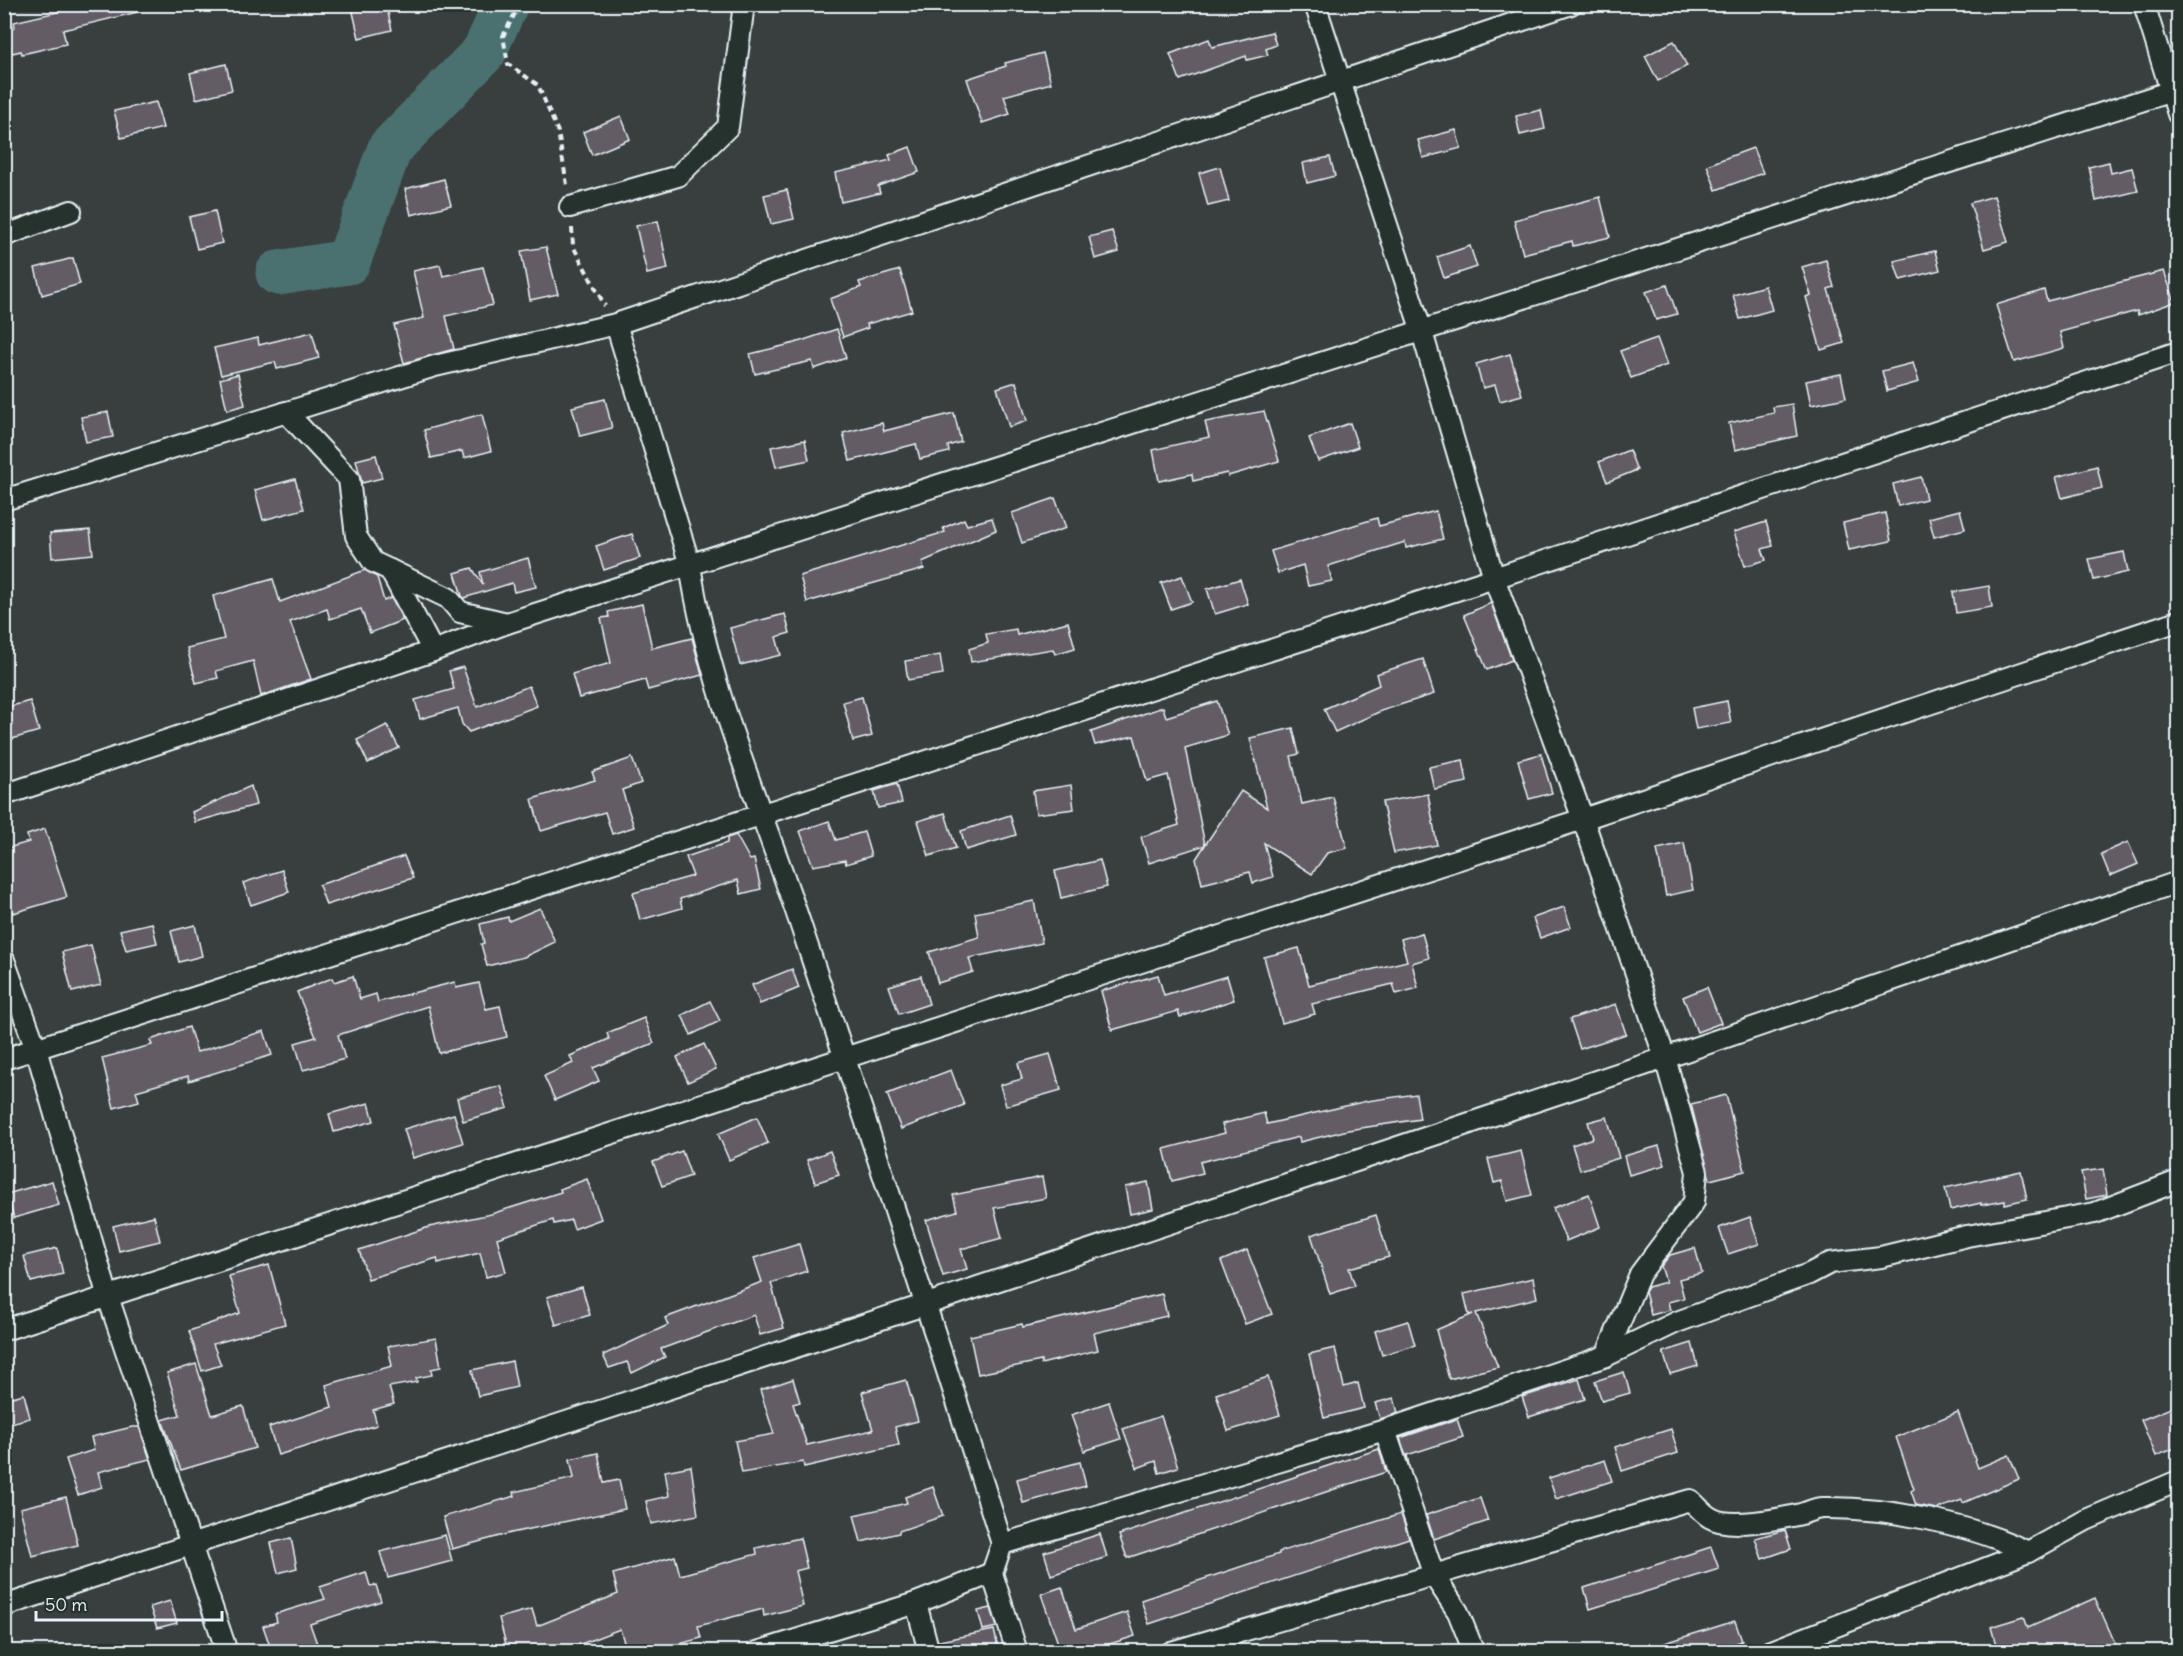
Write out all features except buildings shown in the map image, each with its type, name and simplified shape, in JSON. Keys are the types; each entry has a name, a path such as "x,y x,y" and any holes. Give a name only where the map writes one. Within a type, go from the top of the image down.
{"street":[{"path":"570,207 678,176 728,127 744,4"},
{"path":"1315,4 1339,84 1422,332 1494,578 1583,819 1665,1058 1697,1172 1694,1202 1640,1274 1606,1356"},
{"path":"4,500 435,366 616,324 1339,84 1570,4"},
{"path":"2144,4 2175,90 2178,114"},
{"path":"4,795 433,651 507,623 2175,90"},
{"path":"4,236 71,211"},
{"path":"616,324 690,565 695,602 725,714 763,813 845,1058 927,1304 1002,1544 992,1573 1017,1652"},
{"path":"4,1059 1494,578 2178,352"},
{"path":"286,412 349,480 356,536 373,562 448,598 460,612 507,623"},
{"path":"390,570 433,651"},
{"path":"4,1330 1583,819 2178,621"},
{"path":"4,1606 927,1304 1665,1058 2178,882"},
{"path":"4,960 36,1049 108,1297 227,1652"},
{"path":"1002,1544 1385,1430 1606,1356 1677,1322 1809,1274 1830,1263 1881,1257 1967,1236 2095,1213 2178,1181"},
{"path":"1385,1430 1434,1576 1458,1612 1474,1652"},
{"path":"1769,1652 2028,1552 2086,1520 2178,1481"},
{"path":"1171,1652 1690,1500 1711,1519 1738,1523 1803,1514 1820,1507 1874,1511 1934,1521 2011,1544 2028,1552"},
{"path":"757,1652 916,1603 992,1573"},
{"path":"916,1603 929,1652"}],"path":[{"path":"520,4 503,36 508,64 538,86 558,132 570,207 573,246 597,295 616,324"}],"waterway":[{"path":"278,273 348,262 390,148 484,52 506,4"}]}
